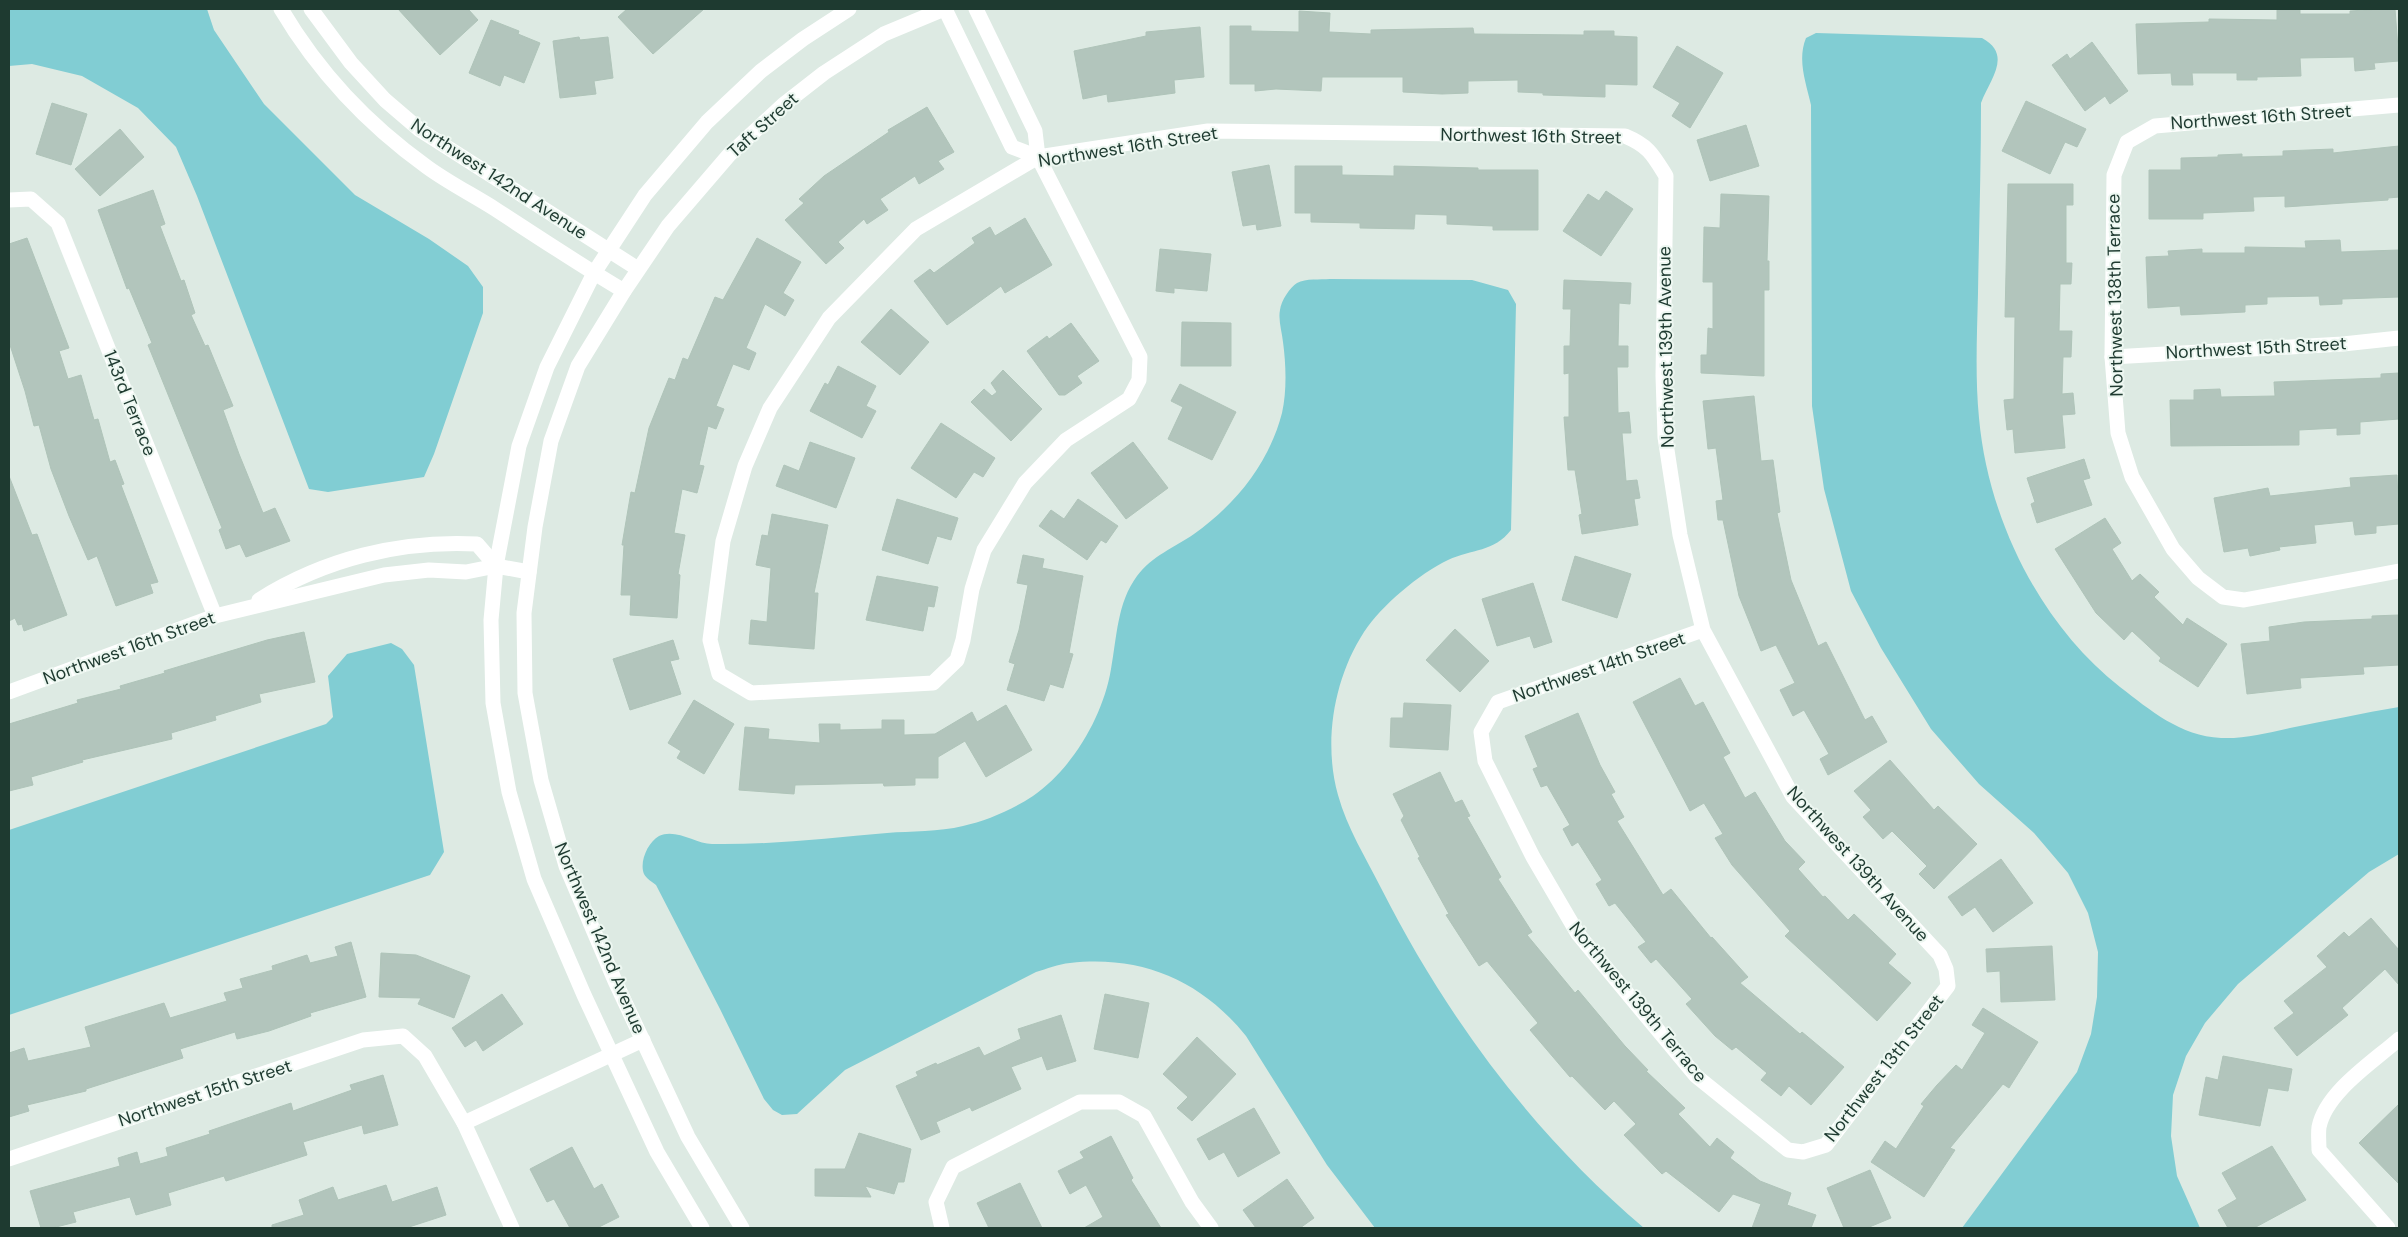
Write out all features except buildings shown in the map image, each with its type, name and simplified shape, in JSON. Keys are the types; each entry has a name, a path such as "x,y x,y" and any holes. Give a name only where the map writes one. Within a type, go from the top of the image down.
{"street":[{"name":"Northwest 142nd Avenue","path":"281,9 300,41 325,75 356,108 393,140 428,168 624,291 578,366 551,441 524,613 525,693 541,780 566,866 688,1137 742,1228"},
{"name":"Northwest 142nd Avenue","path":"311,9 351,63 385,100 420,130 638,269"},
{"path":"594,273 645,195 707,122 761,71 803,39 849,9"},
{"path":"944,9 1012,147 1038,157 1035,131 976,9"},
{"name":"Taft Street","path":"624,291 668,226 729,155 783,105 824,73 884,34 944,9"},
{"name":"Northwest 16th Street","path":"2127,142 2155,126 2399,105"},
{"name":"Northwest 16th Street","path":"1038,157 1140,357 1139,380 1129,399 1066,440 1025,483 984,550 972,589 963,640 956,660 933,683 751,693 719,674 710,640 723,541 745,466 770,408 829,318 916,229 1038,157 1208,131 1625,136 1640,142 1652,152"},
{"name":"Northwest 138th Terrace","path":"2127,142 2114,175 2112,357 2118,433 2132,477 2173,548 2198,578 2223,596 2244,600 2399,571"},
{"name":"Northwest 139th Avenue","path":"1652,152 1666,176 1663,376 1665,437 1680,535 1704,630 1793,797 1940,955 1946,969"},
{"name":"143rd Terrace","path":"9,200 31,199 58,223 215,616"},
{"name":"Northwest 142nd Avenue","path":"594,273 547,367 519,446 496,566 491,620 492,703 509,792 534,879 611,1054 657,1152 702,1228"},
{"name":"Northwest 15th Street","path":"2112,357 2344,344 2399,338"},
{"name":"Northwest 16th Street","path":"249,606 312,572 358,556 405,546 453,543 477,544 496,566"},
{"name":"Northwest 16th Street","path":"9,692 215,616 249,606 384,576 429,570 466,572 496,566 529,572"},
{"name":"Northwest 14th Street","path":"1481,732 1498,702 1704,630"},
{"name":"Northwest 139th Terrace","path":"1481,732 1485,761 1532,857 1578,934 1696,1076 1788,1150 1803,1152"},
{"name":"Northwest 13th Street","path":"1803,1152 1826,1146 1948,986 1946,969"},
{"name":"Northwest 15th Street","path":"9,1158 363,1040 403,1036 425,1056 464,1123"},
{"path":"2388,1228 2319,1150 2319,1128 2325,1111 2334,1096 2399,1039"},
{"path":"510,1228 464,1123 643,1040"},
{"path":"942,1228 936,1202 953,1167 1080,1102 1119,1102 1144,1116 1192,1202 1211,1228"}],"water":[{"path":"9,9 207,9 214,30 264,104 355,195 429,239 468,266 483,287 483,313 434,454 424,477 328,492 309,489 197,196 176,147 138,108 82,76 32,64 9,66"},
{"path":"1816,33 1982,38 1996,52 1998,60 1996,68 1981,103 1977,356 1979,418 1984,456 2006,531 2023,567 2065,633 2091,661 2120,687 2154,713 2179,727 2206,736 2221,738 2247,737 2399,707 2399,854 2369,872 2238,984 2205,1023 2186,1056 2173,1095 2171,1136 2177,1176 2200,1228 1962,1228 2077,1072 2091,1034 2097,997 2098,952 2088,913 2068,873 2034,833 1979,784 1931,729 1881,648 1851,591 1824,489 1812,406 1811,105 1803,72 1802,55 1806,38"},
{"path":"1330,279 1472,280 1508,290 1516,304 1511,530 1490,546 1457,556 1425,573 1391,601 1364,632 1345,669 1334,711 1332,754 1334,775 1346,819 1357,843 1434,983 1464,1028 1496,1072 1565,1154 1644,1228 1375,1228 1327,1165 1246,1036 1228,1016 1210,1000 1189,986 1145,968 1121,963 1070,963 1036,972 845,1070 797,1114 782,1115 773,1110 764,1099 656,885 644,874 643,864 648,847 659,836 666,834 679,835 712,844 734,844 800,841 954,828 981,821 1008,810 1033,796 1047,785 1073,757 1084,740 1101,705 1111,669 1122,609 1130,586 1143,569 1157,557 1194,534 1224,509 1249,481 1269,449 1282,413 1285,396 1285,359 1279,318 1284,299 1292,288 1301,281"},
{"path":"391,643 402,649 414,665 444,852 430,875 9,1015 9,830 326,724 333,717 328,676 347,654"}]}
